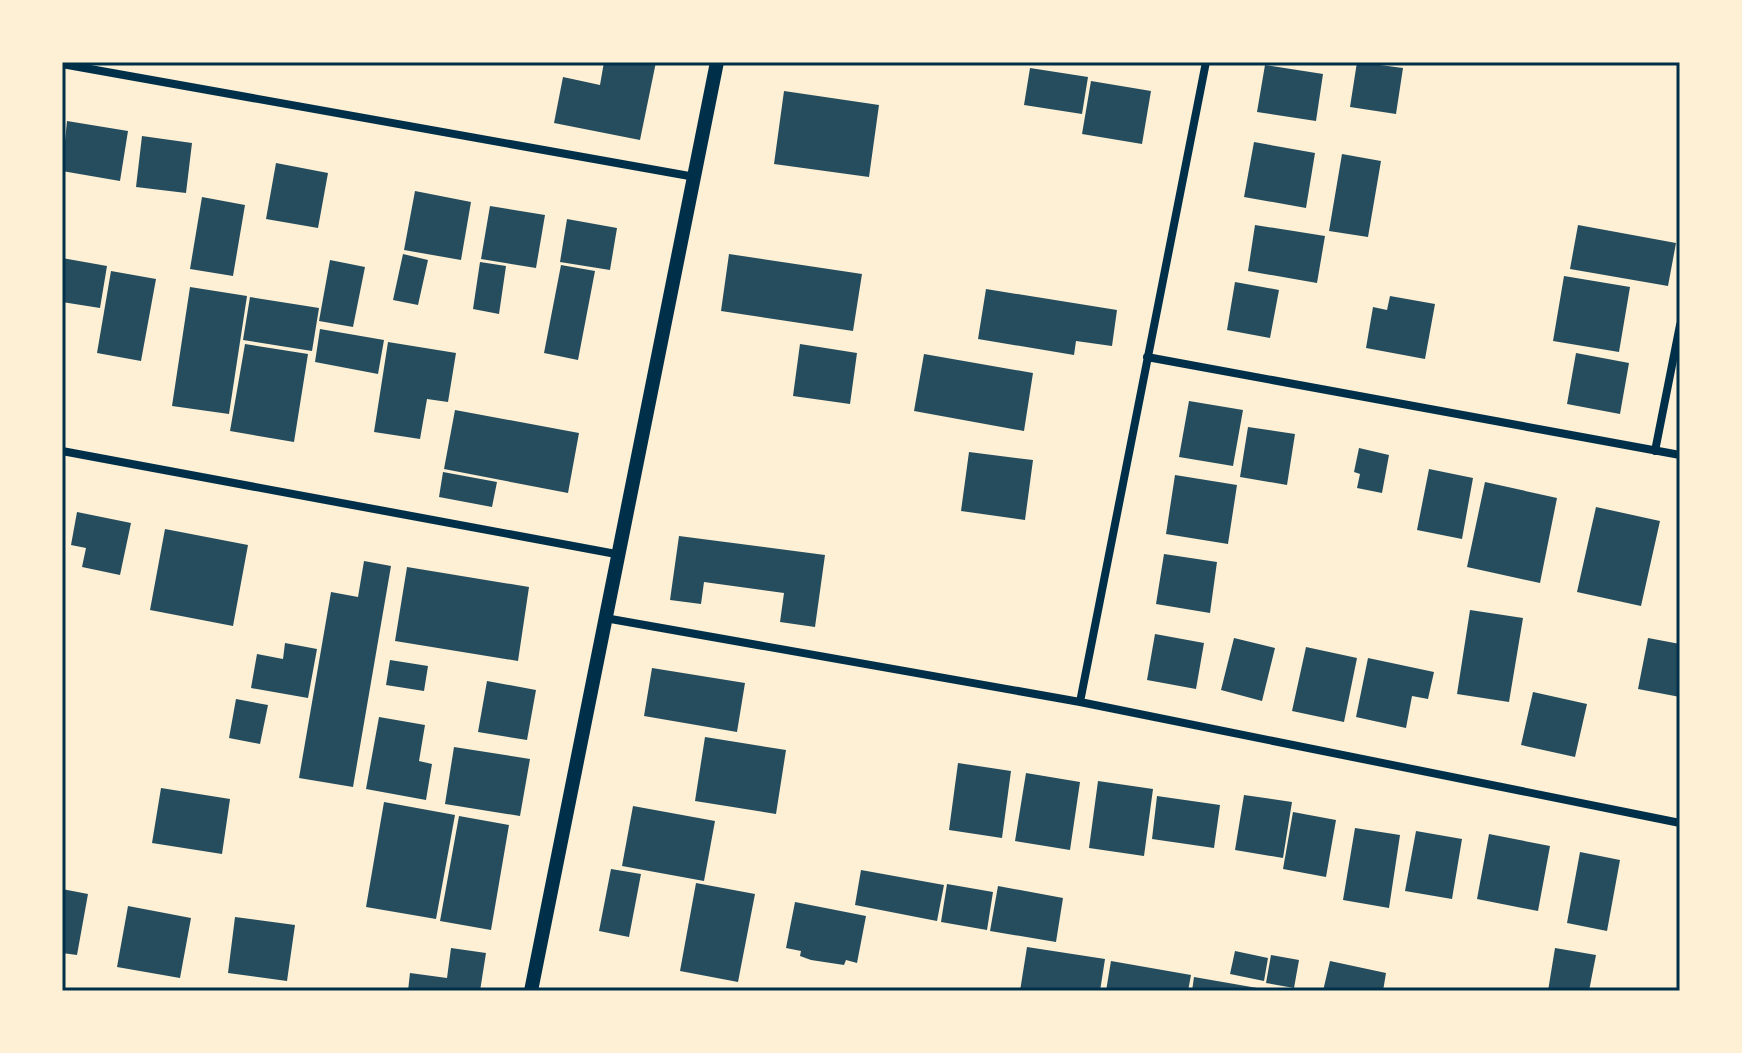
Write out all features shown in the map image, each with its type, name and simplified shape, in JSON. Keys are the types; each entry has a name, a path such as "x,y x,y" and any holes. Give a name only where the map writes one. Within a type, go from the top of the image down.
{"street":[{"path":"531,991 616,554 696,177 717,62"},
{"path":"1080,702 1206,62"},
{"path":"62,64 696,177"},
{"path":"1655,451 1680,325"},
{"path":"1147,357 1680,455"},
{"path":"62,451 616,554"},
{"path":"605,618 1080,702 1680,823"}],"building":[{"path":"604,62 656,62 640,140 554,123 563,77 600,85"},
{"path":"1357,62 1403,68 1396,114 1350,107"},
{"path":"1265,65 1323,74 1316,121 1257,112"},
{"path":"1030,68 1088,77 1082,114 1024,105"},
{"path":"1091,81 1151,91 1142,144 1082,134"},
{"path":"784,91 879,105 869,177 774,164"},
{"path":"67,121 128,131 120,181 62,171"},
{"path":"142,136 192,143 186,193 136,187"},
{"path":"1254,142 1315,153 1306,208 1244,197"},
{"path":"1342,154 1381,161 1368,237 1329,231"},
{"path":"276,163 328,173 318,228 266,219"},
{"path":"415,191 471,202 461,260 404,250"},
{"path":"202,197 245,205 233,276 190,269"},
{"path":"490,206 545,215 536,268 481,259"},
{"path":"567,219 617,228 610,270 560,262"},
{"path":"1255,225 1325,236 1317,283 1248,271"},
{"path":"1578,225 1676,243 1668,286 1570,269"},
{"path":"403,254 428,260 418,305 393,300"},
{"path":"729,254 862,274 853,331 721,311"},
{"path":"62,258 107,266 100,308 62,302"},
{"path":"330,260 365,267 353,327 319,321"},
{"path":"480,262 506,266 499,314 473,309"},
{"path":"561,265 595,271 578,360 544,353"},
{"path":"111,271 156,279 141,361 97,353"},
{"path":"1564,276 1630,287 1619,352 1553,341"},
{"path":"1235,282 1279,290 1270,338 1227,330"},
{"path":"190,287 247,296 229,414 172,406"},
{"path":"986,289 1117,310 1112,346 1076,341 1074,355 978,339"},
{"path":"1390,296 1435,304 1425,359 1366,348 1373,307 1387,310"},
{"path":"250,297 319,308 312,351 243,340"},
{"path":"320,329 384,340 378,374 315,362"},
{"path":"388,342 456,353 448,402 427,399 420,439 374,432"},
{"path":"245,344 308,354 294,442 230,431"},
{"path":"800,344 857,353 850,404 793,396"},
{"path":"1576,353 1629,363 1620,414 1567,404"},
{"path":"924,354 1033,373 1024,431 914,411"},
{"path":"1189,401 1243,410 1233,466 1179,457"},
{"path":"455,410 579,433 568,493 444,469"},
{"path":"1248,427 1295,434 1287,485 1240,477"},
{"path":"1359,448 1389,455 1382,493 1357,488 1360,474 1354,472"},
{"path":"969,452 1033,460 1025,520 961,511"},
{"path":"1429,469 1473,478 1462,539 1417,530"},
{"path":"443,472 497,482 492,507 439,497"},
{"path":"1175,475 1237,485 1228,544 1166,534"},
{"path":"1485,482 1557,498 1540,583 1467,567"},
{"path":"1596,507 1660,521 1641,606 1577,592"},
{"path":"77,512 131,523 120,575 82,567 86,548 71,545"},
{"path":"165,529 248,545 233,626 150,610"},
{"path":"679,536 825,555 815,627 780,622 784,593 704,582 701,604 670,600"},
{"path":"1164,554 1217,562 1210,613 1156,604"},
{"path":"364,561 391,566 353,787 299,778 331,592 358,597"},
{"path":"407,567 529,587 518,661 395,641"},
{"path":"1470,610 1523,618 1509,702 1457,694"},
{"path":"1155,634 1204,643 1196,689 1147,680"},
{"path":"1234,638 1275,648 1262,701 1221,690"},
{"path":"1648,638 1680,644 1680,697 1638,689"},
{"path":"285,643 317,649 308,698 251,688 257,654 283,659"},
{"path":"1306,647 1357,658 1344,722 1292,711"},
{"path":"1368,658 1434,672 1428,699 1412,696 1406,728 1356,717"},
{"path":"390,660 428,666 424,691 386,685"},
{"path":"652,668 745,683 737,732 644,716"},
{"path":"487,681 536,690 527,740 478,732"},
{"path":"1533,692 1587,704 1575,757 1521,745"},
{"path":"236,699 268,705 260,744 229,738"},
{"path":"379,717 425,725 419,761 432,764 426,800 366,789"},
{"path":"705,737 786,750 776,814 695,801"},
{"path":"454,747 530,759 520,816 445,804"},
{"path":"958,763 1011,771 1002,838 949,830"},
{"path":"1026,773 1080,782 1070,850 1015,841"},
{"path":"1098,781 1153,789 1144,856 1089,848"},
{"path":"161,788 230,799 222,854 152,843"},
{"path":"1244,795 1292,802 1283,858 1235,850"},
{"path":"1157,796 1220,805 1214,848 1152,839"},
{"path":"384,802 455,815 436,919 366,907"},
{"path":"633,806 715,821 704,881 622,866"},
{"path":"1293,812 1336,820 1326,877 1283,869"},
{"path":"459,816 509,825 491,930 440,921"},
{"path":"1355,828 1400,835 1389,908 1343,900"},
{"path":"1416,831 1462,839 1452,899 1405,891"},
{"path":"1489,834 1550,846 1538,911 1477,899"},
{"path":"1580,852 1620,860 1607,931 1567,923"},
{"path":"611,869 641,874 629,937 599,931"},
{"path":"861,870 944,885 937,921 855,905"},
{"path":"696,883 755,894 738,982 680,971"},
{"path":"947,884 993,892 987,930 941,922"},
{"path":"998,886 1063,898 1056,942 990,931"},
{"path":"62,889 88,894 77,955 62,953"},
{"path":"795,902 866,916 857,963 846,960 844,965 811,960 800,956 801,951 786,948"},
{"path":"128,906 191,918 180,978 117,967"},
{"path":"235,917 295,925 287,981 228,973"},
{"path":"1027,947 1105,959 1100,991 1020,991"},
{"path":"451,948 486,953 480,991 408,991 410,973 447,978"},
{"path":"1555,948 1596,955 1589,991 1548,991"},
{"path":"1235,951 1268,958 1264,981 1230,974"},
{"path":"1271,955 1299,960 1294,988 1266,983"},
{"path":"1111,961 1191,975 1188,991 1106,991"},
{"path":"1330,961 1386,973 1383,991 1323,991"},
{"path":"1194,977 1263,989 1263,991 1192,991"}]}
